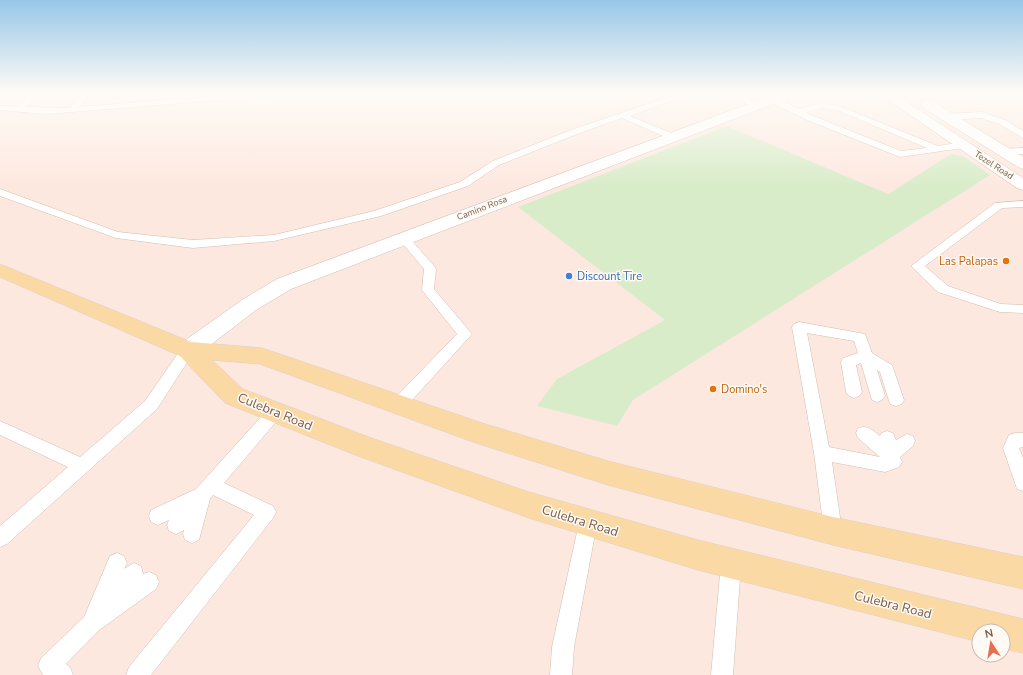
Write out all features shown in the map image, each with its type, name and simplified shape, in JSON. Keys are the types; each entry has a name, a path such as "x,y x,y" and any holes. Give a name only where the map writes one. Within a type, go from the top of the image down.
{"main road":[{"name":"Culebra Road","path":"3,273 188,350 262,356 482,434 608,473 833,531 1023,573"},
{"name":"Culebra Road","path":"188,350 234,396 367,448 507,498 731,564 971,623"},
{"name":"Culebra Road","path":"1011,633 1023,636"}],"street":[{"name":"Camino Rosa","path":"188,350 249,305 284,284 706,124"},
{"name":"Tezel Road","path":"932,124 1023,185"},
{"name":"Tezel Road","path":"959,124 1023,164"}],"lane":[{"path":"0,192 116,235 193,244 274,238 377,214 464,184 496,162 599,124"},
{"path":"644,124 673,137"},
{"path":"829,124 900,154 963,145"},
{"path":"878,124 937,149"},
{"path":"1006,124 1023,135"},
{"path":"1004,152 1023,151"},
{"path":"1023,204 999,205 917,266 943,289 1000,308 1023,310"},
{"path":"399,404 465,334 428,290 430,269 404,238"},
{"path":"833,531 822,454 799,327 860,337 877,396"},
{"path":"0,538 151,405 188,350"},
{"path":"854,392 848,362 866,356"},
{"path":"866,356 887,369 896,400"},
{"path":"176,525 275,412"},
{"path":"0,428 82,466"},
{"path":"864,433 890,455"},
{"path":"822,454 885,465 893,462 890,455 887,438"},
{"path":"1023,440 1015,440 1011,448 1023,483"},
{"path":"890,455 907,442"},
{"path":"192,534 207,490"},
{"path":"137,675 267,512 207,490 158,516"},
{"path":"561,675 563,647 588,523"},
{"path":"722,675 731,564"},
{"path":"56,671 91,624 133,573 91,624"}],"shaded area":[{"path":"0,124 1023,124 1023,675 0,675"}],"green space":[{"path":"727,126 888,194 951,154 963,156 990,175 633,400 617,426 537,406 557,379 665,320 518,207"}],"place":[{"name":"Las Palapas","path":"1006,261"},
{"name":"Discount Tire","path":"569,276"},
{"name":"Domino's","path":"713,389"}]}
